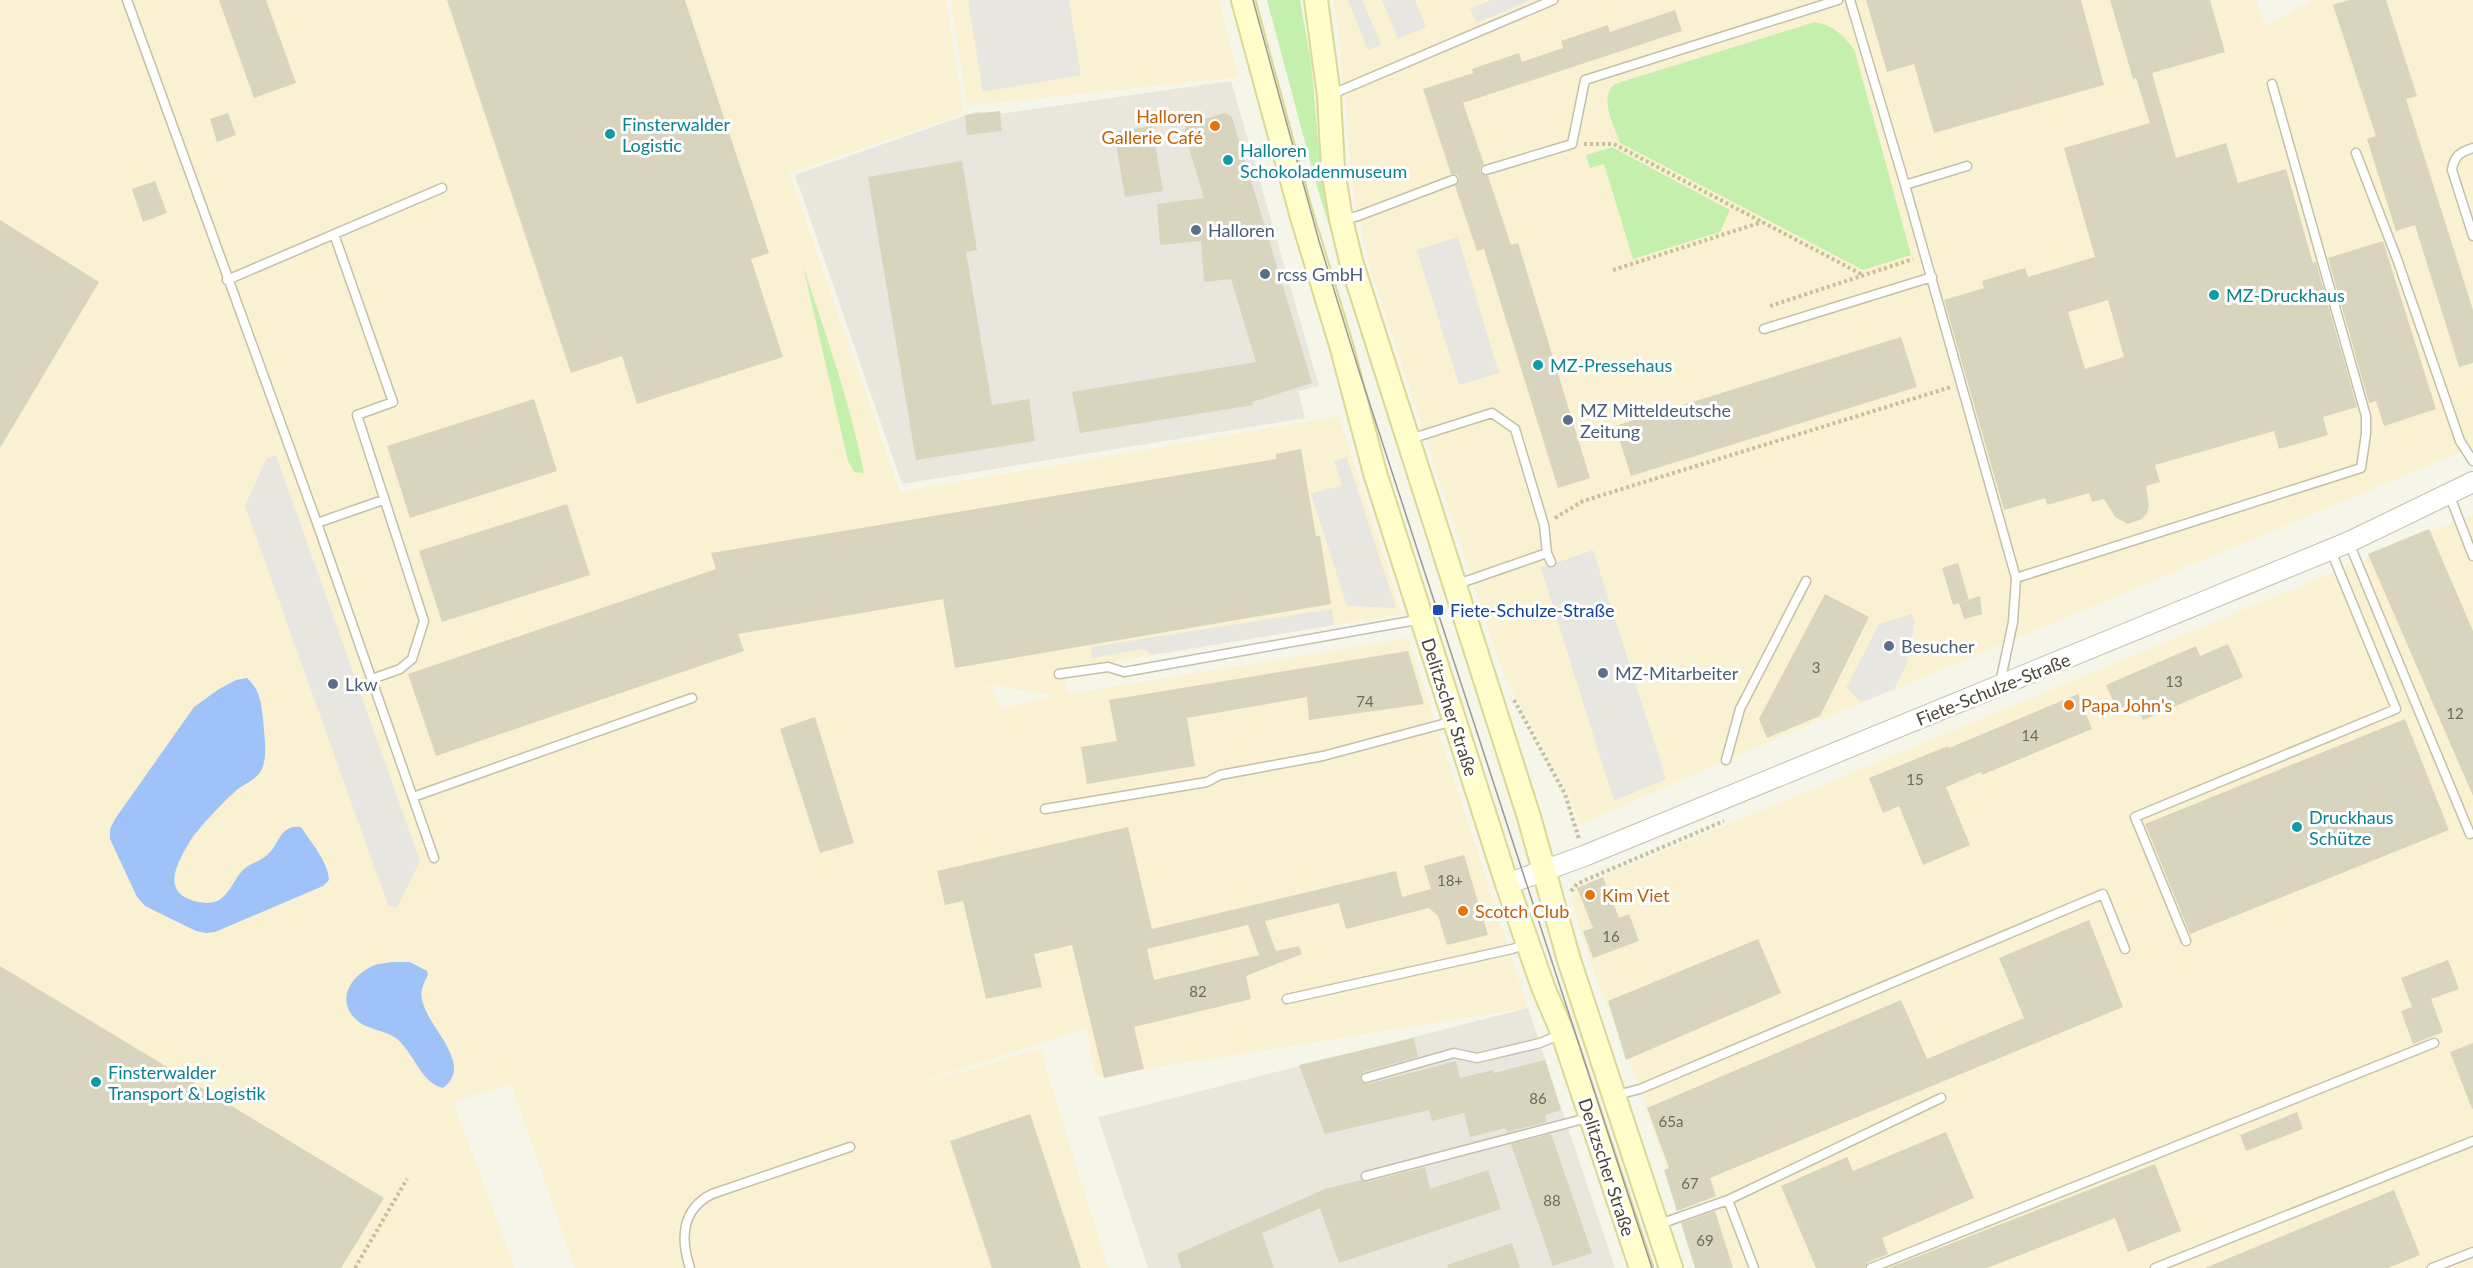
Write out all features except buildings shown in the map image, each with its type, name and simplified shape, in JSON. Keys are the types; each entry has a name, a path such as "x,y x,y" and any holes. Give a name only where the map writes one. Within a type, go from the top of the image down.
{"main road":[{"name":"Delitzscher Straße","path":"1243,0 1375,473 1507,884 1543,987 1563,1034 1641,1268"},
{"name":"Delitzscher Straße","path":"1316,0 1329,96 1333,169 1351,261 1544,871 1569,960 1671,1268"}],"street":[{"name":"Fiete-Schulze-Straße","path":"1507,884 1584,856 2349,543 2473,482"}],"lane":[{"path":"127,0 372,679 434,858"},
{"path":"1329,96 1553,0"},
{"path":"1486,170 1572,144 1585,80 1838,0"},
{"path":"1850,0 1932,277 2016,578 2013,622 1999,687"},
{"path":"2016,578 2361,468 2366,416 2272,84"},
{"path":"2473,148 2460,152 2453,161 2452,170 2473,236"},
{"path":"2356,153 2397,260 2460,441 2473,461"},
{"path":"1905,185 1967,166"},
{"path":"1341,219 1358,216 1453,180"},
{"path":"227,280 442,188"},
{"path":"334,234 393,402 357,415 424,621 412,659 400,669 372,679"},
{"path":"1764,329 1932,277"},
{"path":"1408,440 1492,413 1515,429 1544,525 1547,553 1551,562"},
{"path":"2449,494 2473,556"},
{"path":"316,523 383,500"},
{"path":"2349,543 2470,834"},
{"path":"2186,941 2135,817 2396,709 2331,550"},
{"path":"1455,586 1547,553"},
{"path":"1726,760 1740,709 1806,581"},
{"path":"1059,674 1108,666 1124,672 1423,619"},
{"path":"413,797 692,698"},
{"path":"1046,809 1206,782 1220,775 1323,756 1455,721"},
{"path":"1613,1096 1640,1089 2103,894 2125,949"},
{"path":"1287,999 1512,949 1528,943"},
{"path":"1366,1078 1454,1053 1477,1058 1540,1043 1563,1034"},
{"path":"1871,1268 2434,1043"},
{"path":"1656,1226 1728,1200 1941,1098"},
{"path":"1366,1176 1591,1117"},
{"path":"2155,1268 2473,1141"},
{"path":"690,1268 684,1247 686,1230 689,1213 698,1201 712,1194 850,1147"},
{"path":"1728,1200 1754,1268"},
{"path":"2432,1268 2473,1251"}],"path":[{"path":"1572,144 1614,144 1863,275"},
{"path":"1613,270 1763,222"},
{"path":"1770,306 1925,255"},
{"path":"1544,525 1583,501 1962,384"},
{"path":"1510,692 1565,794 1590,878"},
{"path":"355,1268 407,1179"}],"shaded area":[{"path":"0,0 148,0 197,135 149,0 946,0 964,114 789,173 900,492 1339,416 1402,614 1064,670 1068,694 1408,638 1528,1008 1096,1077 1086,1028 903,1088 1040,1049 1108,1268 575,1268 511,1084 453,1102 515,1268 0,1268","holes":["994,685 1056,696 1002,708 991,688 984,687"]},
{"path":"951,0 1219,0 1239,77 967,106"},
{"path":"968,0 1069,0 1081,75 983,92"},
{"path":"1333,0 2256,0 2265,26 2313,0 2473,0 2473,447 1726,760 1580,825 1567,791 1502,671 1369,265 1354,196 1339,35"},
{"path":"1348,0 1362,0 1381,45 1368,50"},
{"path":"1382,0 1415,0 1426,27 1398,39"},
{"path":"1491,0 1531,0 1477,23 1470,9"},
{"path":"1231,81 1319,386 1298,391 1305,418 902,484 795,175 975,112 1006,113"},
{"path":"1458,237 1499,373 1459,385 1417,250"},
{"name":"Lkw","path":"276,455 420,861 397,908 388,905 245,506 267,458"},
{"path":"1347,457 1396,608 1347,606 1311,494 1342,485 1334,461"},
{"path":"2473,514 2473,1268 1699,1268 1640,1089 1593,969 1572,903 1575,888"},
{"name":"MZ-Mitarbeiter","path":"1593,550 1666,779 1614,801 1541,568"},
{"path":"1332,609 1334,625 1152,655 1144,649 1092,658 1091,647"},
{"name":"Besucher","path":"1912,614 1915,623 1905,668 1894,689 1862,702 1846,688 1879,624"},
{"path":"1528,1008 1615,1268 1148,1268 1098,1117"}],"green space":[{"path":"1267,0 1300,0 1311,62 1322,182 1404,442 1398,444 1317,187"},
{"path":"1815,22 1838,32 1855,52 1911,255 1863,270 1620,143 1609,112 1608,97 1615,84"},
{"path":"1612,147 1730,210 1720,232 1633,259 1604,164 1590,168 1586,155"},
{"path":"803,266 845,394 864,473 854,472 848,461"}],"water":[{"path":"247,678 257,692 261,707 265,738 262,769 226,800 193,837 177,868 175,884 184,897 206,903 217,901 225,895 243,870 266,856 284,832 294,827 301,827 318,852 326,866 329,880 323,886 215,932 206,933 196,931 145,906 137,897 110,839 110,829 194,707 219,689 236,680"},
{"path":"410,962 427,971 428,975 422,989 422,1001 450,1053 454,1066 452,1077 443,1088 435,1085 423,1074 397,1039 359,1022 347,1006 348,990 358,975 375,965"}],"tram line":[{"path":"1253,0 1319,241 1359,371 1652,1268"}],"place":[{"name":"Halloren Gallerie Café","path":"1215,126"},
{"name":"Finsterwalder Logistic","path":"610,134"},
{"name":"Halloren Schokoladenmuseum","path":"1228,160"},
{"name":"Halloren","path":"1196,230"},
{"name":"rcss GmbH","path":"1265,274"},
{"name":"MZ-Druckhaus","path":"2214,295"},
{"name":"MZ-Pressehaus","path":"1538,365"},
{"name":"MZ Mitteldeutsche Zeitung","path":"1568,420"},
{"name":"Fiete-Schulze-Straße","path":"1438,610"},
{"name":"Besucher","path":"1889,646"},
{"name":"MZ-Mitarbeiter","path":"1603,673"},
{"name":"Lkw","path":"333,684"},
{"name":"Papa John's","path":"2069,705"},
{"name":"Druckhaus Schütze","path":"2297,827"},
{"name":"Kim Viet","path":"1590,895"},
{"name":"Scotch Club","path":"1463,911"},
{"name":"Finsterwalder Transport & Logistik","path":"96,1082"}]}
